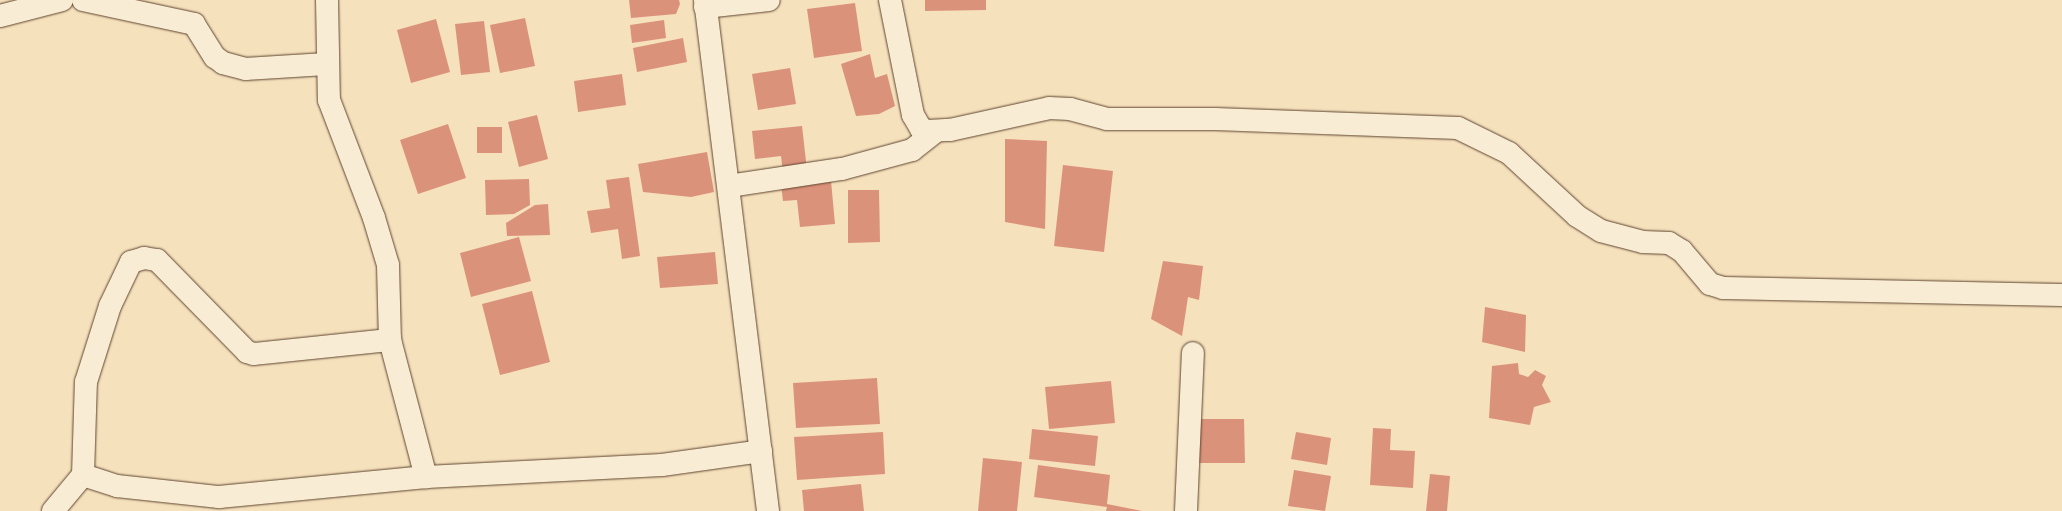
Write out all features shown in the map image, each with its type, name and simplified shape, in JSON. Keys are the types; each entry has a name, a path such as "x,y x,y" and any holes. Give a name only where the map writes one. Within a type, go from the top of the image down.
{"street":[{"path":"0,16 62,0"},
{"path":"83,0 194,24 215,58 223,63 245,69 326,64"},
{"path":"327,0 326,64 331,109 374,218 388,264 390,340 426,477"},
{"path":"768,511 729,186 705,4 769,0"},
{"path":"890,0 913,115 921,129 935,132 1049,108 1070,109 1107,119 1215,119 1458,128 1509,153 1577,216 1601,231 1643,242 1669,244 1682,251 1710,284 1723,288 2062,295"},
{"path":"729,186 842,169 912,150 935,132"},
{"path":"53,511 83,475 86,382 110,306 131,262 144,258 157,260 247,352 254,354 390,340"},
{"path":"1186,511 1193,353"},
{"path":"83,475 117,486 219,497 426,477 662,465 761,451"}],"building":[{"path":"629,0 679,0 680,4 676,14 631,18"},
{"path":"925,0 986,0 986,10 925,11"},
{"path":"855,3 862,51 814,58 807,9"},
{"path":"525,18 535,66 500,73 490,25"},
{"path":"436,19 450,72 411,83 397,30"},
{"path":"664,20 666,38 632,43 630,25"},
{"path":"484,21 490,72 461,75 455,24"},
{"path":"683,38 687,62 637,72 633,48"},
{"path":"870,54 875,78 887,74 895,106 879,114 856,116 841,64"},
{"path":"790,68 796,104 758,110 752,74"},
{"path":"622,74 626,105 578,112 574,81"},
{"path":"537,115 548,159 519,167 508,122"},
{"path":"448,124 466,178 418,194 400,140"},
{"path":"802,126 807,170 783,173 781,156 755,159 752,131"},
{"path":"477,127 502,127 502,153 477,153"},
{"path":"1005,139 1047,141 1045,229 1005,222"},
{"path":"707,152 714,192 691,197 643,192 638,164"},
{"path":"1063,165 1113,171 1104,252 1054,246"},
{"path":"629,177 640,256 622,259 618,229 591,233 587,211 610,208 606,180"},
{"path":"529,179 530,205 514,214 486,215 485,180"},
{"path":"831,181 835,224 800,227 797,200 783,201 781,185"},
{"path":"848,190 879,190 880,242 848,243"},
{"path":"548,204 550,235 507,236 506,223 535,205"},
{"path":"519,237 531,281 471,297 460,253"},
{"path":"715,252 718,284 660,288 657,257"},
{"path":"1163,261 1203,266 1199,300 1188,297 1182,336 1151,319"},
{"path":"532,291 550,362 500,375 482,304"},
{"path":"1485,307 1526,315 1525,352 1482,342"},
{"path":"1518,363 1519,374 1528,377 1535,370 1546,376 1542,385 1551,402 1534,407 1530,425 1489,418 1492,366"},
{"path":"877,378 880,424 796,428 793,383"},
{"path":"1111,381 1115,423 1049,429 1045,387"},
{"path":"1196,419 1244,419 1245,463 1197,463"},
{"path":"1373,428 1391,429 1390,450 1415,451 1413,488 1370,485"},
{"path":"1032,429 1098,436 1095,466 1029,459"},
{"path":"883,432 885,474 797,480 794,437"},
{"path":"1296,432 1331,438 1327,465 1291,459"},
{"path":"983,458 1022,462 1017,511 978,511"},
{"path":"1038,465 1110,475 1107,504 1142,511 1106,511 1107,507 1034,497"},
{"path":"1294,470 1331,476 1325,511 1288,506"},
{"path":"1430,474 1450,476 1447,511 1426,511"},
{"path":"861,484 864,511 804,511 802,490"}]}
